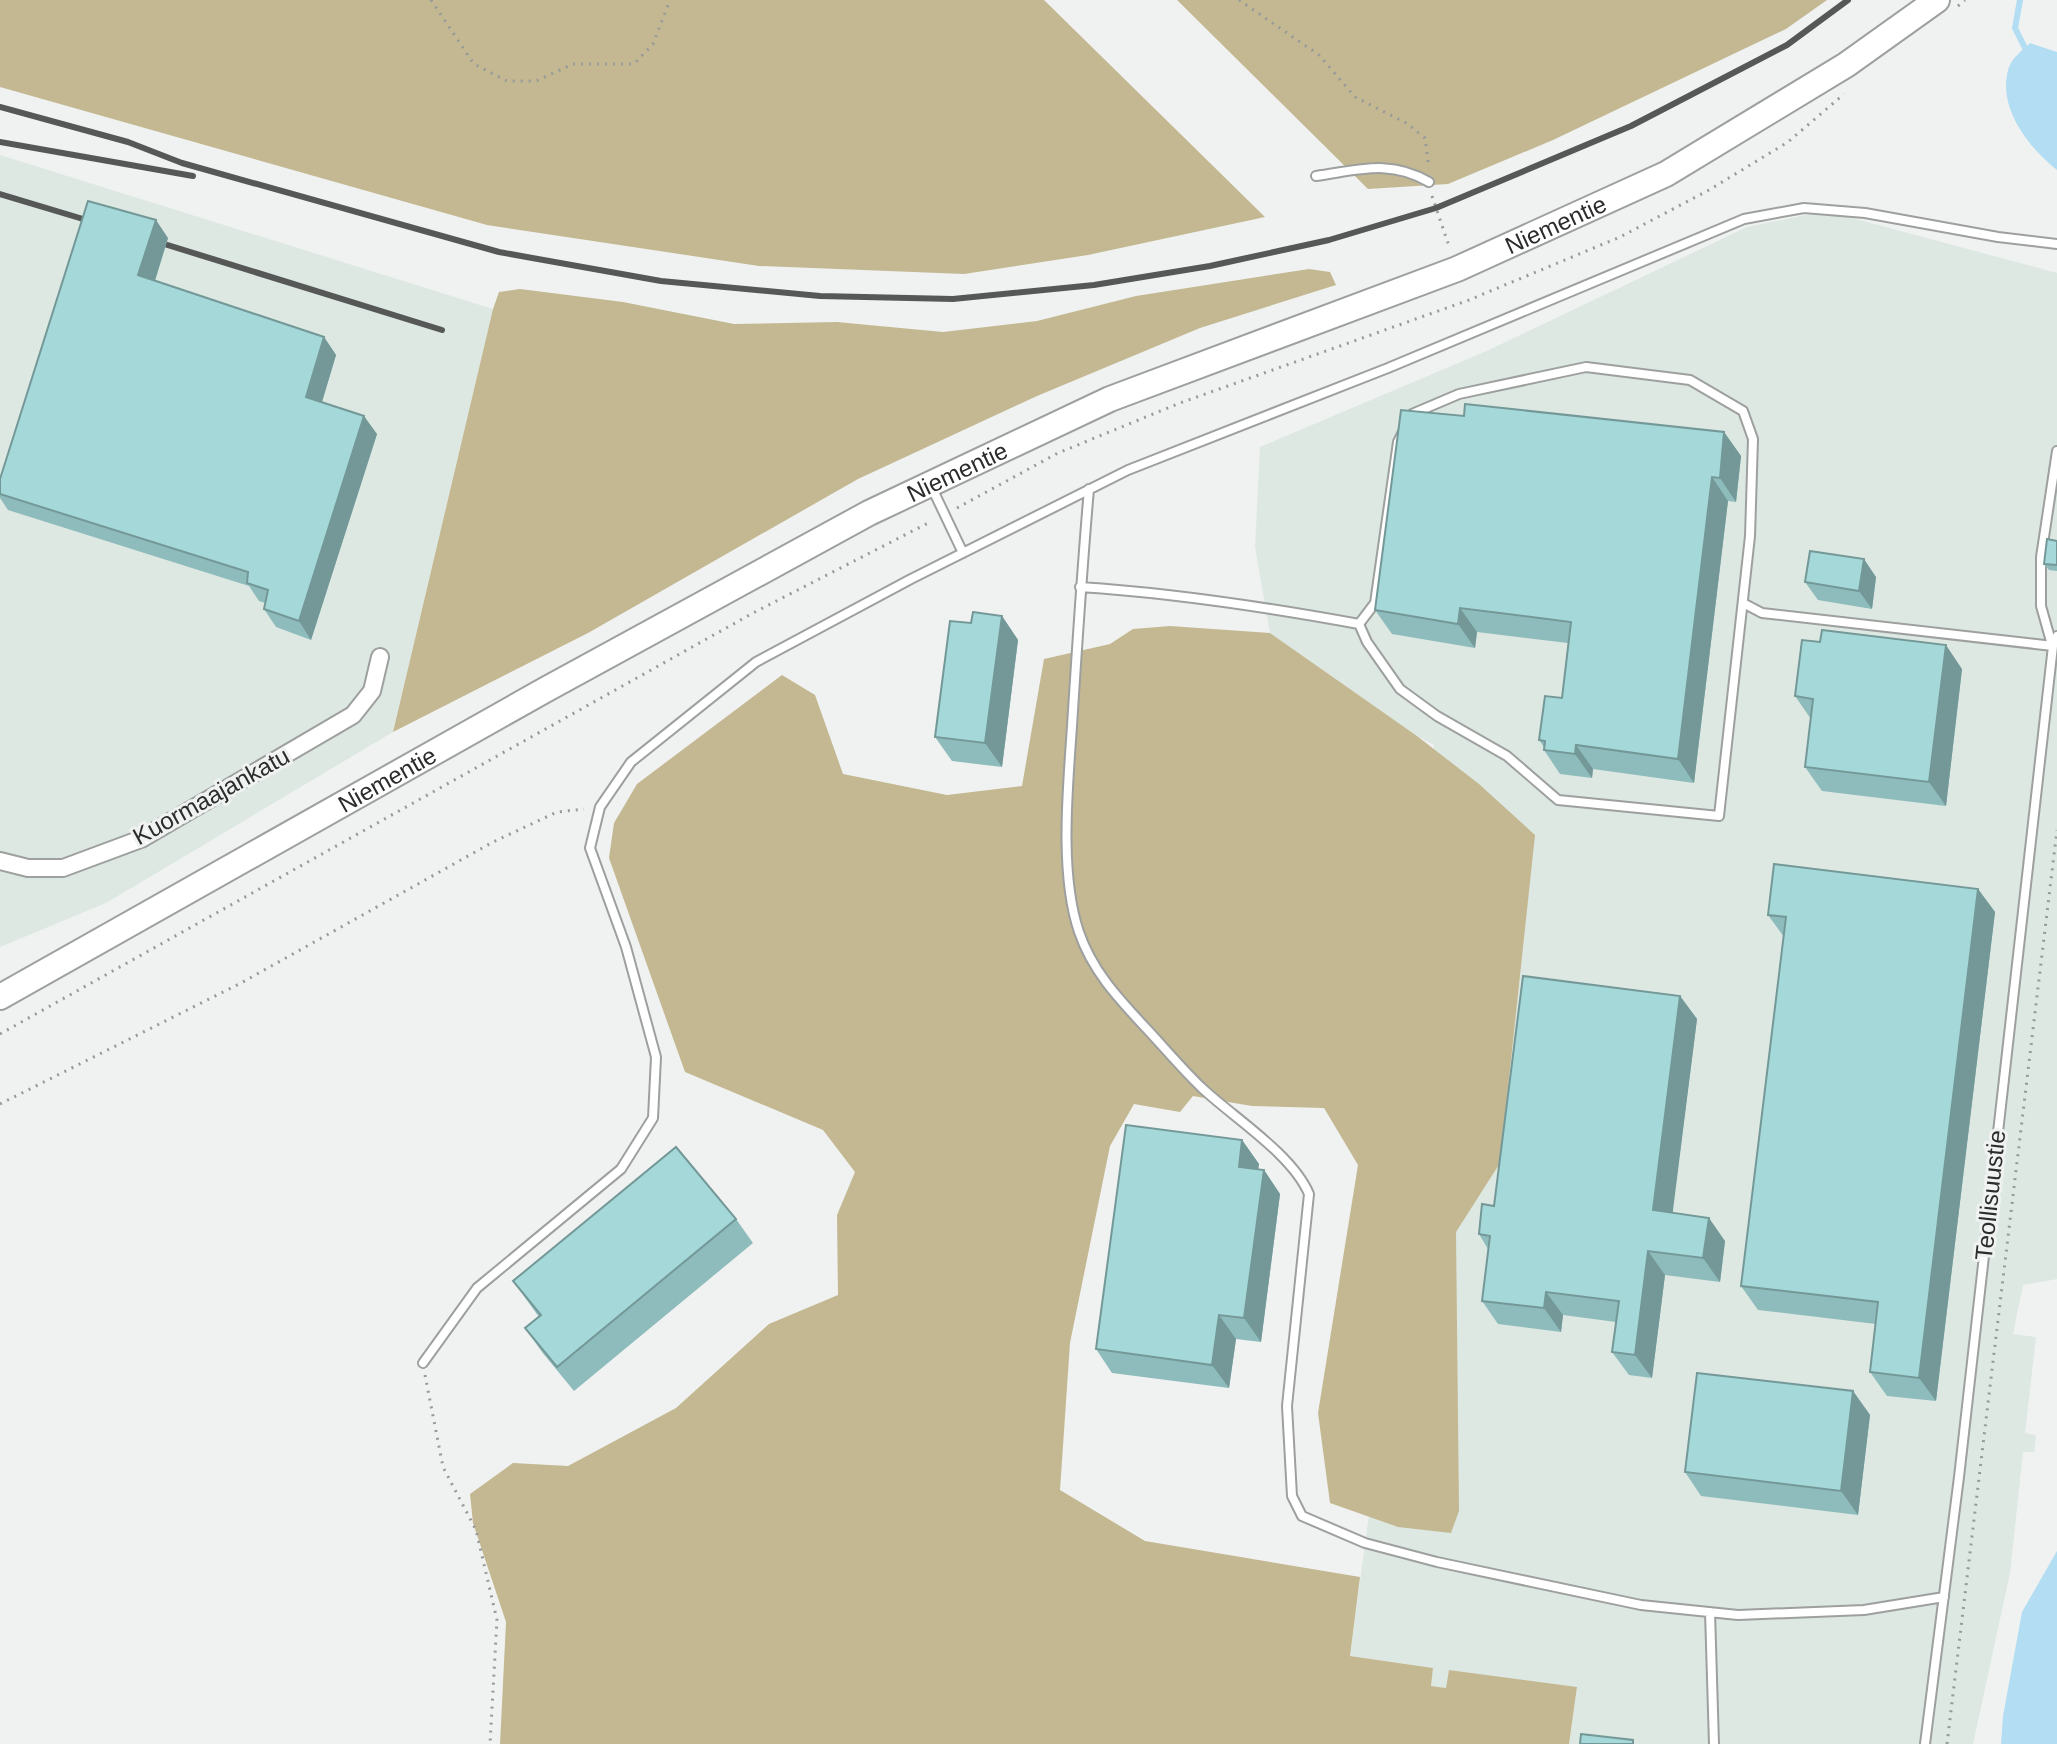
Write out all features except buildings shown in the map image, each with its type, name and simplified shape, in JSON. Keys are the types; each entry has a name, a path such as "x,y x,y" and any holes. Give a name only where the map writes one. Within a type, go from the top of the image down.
{"main road":[{"name":"Niementie","path":"0,997 545,690 869,513 1110,399 1457,269 1666,174 1846,65 1937,0"}],"street":[{"name":"Kuormaajankatu","path":"0,861 28,868 63,868 141,839 353,715 372,691 380,657"}],"lane":[{"path":"1316,176 1387,167 1409,170 1429,182"},
{"path":"423,1363 477,1288 621,1169 653,1118 656,1057 626,947 590,848 600,807 631,762 756,662 1128,470 1388,368 1744,219 1804,208 1865,213 1998,237 2057,244"},
{"path":"1586,367 1690,380 1743,411 1753,439 1750,536 1719,816 1558,800 1507,756 1437,716 1400,689 1367,642 1359,624 1375,603 1398,442 1412,414 1459,394 1586,367"},
{"name":"Teollisuustie","path":"2053,646 2041,606 2041,557 2057,451"},
{"path":"930,483 963,553"},
{"path":"1089,489 1080,587 1067,828 1071,896 1079,931 1092,963 1111,990 1201,1087 1269,1144 1304,1182 1309,1194 1287,1406 1292,1496 1302,1516 1365,1543 1437,1562 1641,1605 1738,1615 1864,1610 1944,1597"},
{"path":"1080,587 1145,591 1257,605 1359,624"},
{"path":"1743,603 1762,613 2053,646"},
{"name":"Teollisuustie","path":"1925,1744 2053,646 2057,636"},
{"path":"1710,1612 1714,1744"}],"path":[{"path":"431,0 474,64 507,81 536,81 573,64 634,64 653,44 670,0"},
{"path":"1239,0 1319,55 1355,97 1406,123 1425,138 1429,182 1469,300"},
{"path":"0,1034 753,613 1058,453 1180,403 1469,300 1620,237 1709,190 1788,142 1854,86"},
{"path":"0,1104 241,983 493,842 557,812 600,807"},
{"path":"1947,1744 2057,830"},
{"path":"423,1363 443,1467 476,1530 497,1620 490,1744"}],"shaded area":[{"path":"0,0 1044,0 1265,217 1088,255 964,274 759,266 487,225 0,87"},
{"path":"1177,0 1827,0 1786,29 1553,140 1448,184 1368,189"},
{"path":"0,155 493,309 393,732 106,903 0,947"},
{"path":"1826,211 2057,273 2057,1279 2023,1285 2013,1334 2036,1337 2025,1433 2036,1435 2034,1452 2023,1452 2010,1573 1973,1744 1569,1744 1577,1688 1450,1670 1446,1688 1431,1686 1433,1668 1350,1656 1381,1425 1434,745 1270,633 1255,547 1260,447 1489,350 1747,227"},
{"path":"1309,269 1330,272 1336,285 1200,328 1037,396 858,479 588,633 393,732 499,292 520,289 623,302 734,324 837,322 943,332 1037,321 1136,296"},
{"path":"1170,626 1270,633 1417,736 1479,784 1535,835 1500,1163 1456,1232 1459,1511 1451,1533 1398,1527 1330,1503 1318,1413 1358,1165 1324,1108 1252,1106 1193,1096 1180,1112 1134,1104 1110,1146 1070,1343 1060,1490 1145,1541 1360,1577 1350,1656 1433,1668 1431,1686 1446,1688 1449,1670 1577,1687 1569,1744 500,1744 506,1622 473,1523 470,1494 513,1463 568,1466 676,1408 769,1324 838,1295 837,1215 855,1172 823,1130 685,1072 609,858 614,823 637,784 782,675 815,695 843,774 947,795 1022,786 1044,659 1110,644 1133,629"}],"water":[{"path":"2030,43 2057,52 2057,170 2026,138 2011,111 2007,96 2009,67"},
{"path":"2057,1551 2057,1744 2001,1744 2003,1716 2022,1612"}],"waterway":[{"path":"2020,0 2015,28 2025,48"}],"railway":[{"path":"0,107 128,142 182,163 499,252 661,281 820,296 953,299 1094,285 1210,266 1329,240 1436,208 1631,126 1787,45 1848,0"},
{"path":"0,142 193,176"},
{"path":"0,194 103,225"},
{"path":"145,238 442,330"}]}
